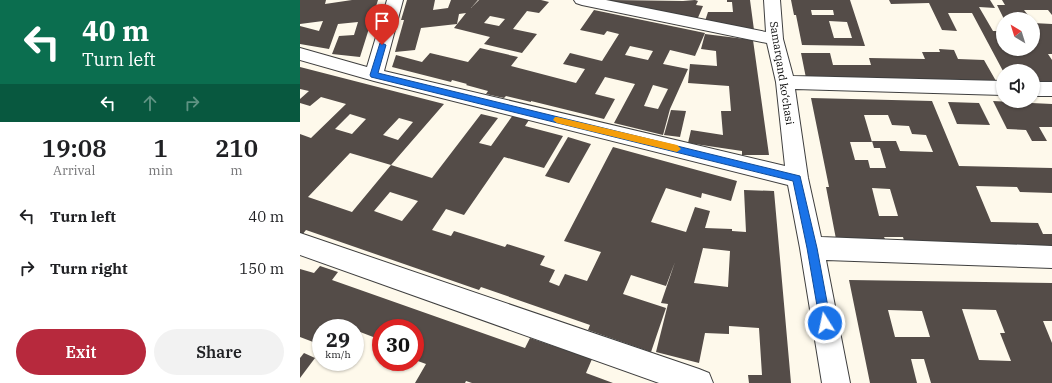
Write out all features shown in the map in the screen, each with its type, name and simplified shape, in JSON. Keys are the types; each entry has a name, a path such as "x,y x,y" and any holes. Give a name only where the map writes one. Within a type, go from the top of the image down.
{"street":[{"path":"374,75 395,0"},
{"path":"582,0 774,39"},
{"name":"Samarqand ko‘chasi","path":"772,0 774,39 785,82 797,178 812,248 836,383"},
{"path":"300,54 374,75 797,178"},
{"path":"785,82 996,88"},
{"path":"1040,89 1052,89"},
{"path":"300,244 699,383"},
{"path":"812,248 1052,257"}],"building":[{"path":"300,0 326,0 325,4 352,0 378,0 360,57 332,54 339,36 354,35 358,22 338,24 329,49 300,44 300,26 319,31 323,21 300,24"},
{"path":"407,0 435,0 433,10 448,8 451,0 478,0 471,8 479,0 541,0 549,2 539,13 527,11 513,29 537,34 522,53 484,44 490,37 454,28 466,13 459,14 457,24 421,28 415,50 395,52 404,20 401,20","holes":["490,16 505,19 499,26 484,23"]},
{"path":"611,0 695,0 698,1 696,5 703,6 697,20 609,3"},
{"path":"727,0 750,0 754,30 705,21 708,12 733,12 732,2 727,2"},
{"path":"791,0 850,0 865,46 802,45 796,15 794,15","holes":["811,10 833,10 834,15 812,15","829,21 847,22 852,38 834,38"]},
{"path":"889,0 990,0 995,8 979,7 993,31 996,31 996,56 1040,56 1040,23 1052,24 1052,54 1048,54 1052,60 1052,83 1040,82 1040,64 999,64 972,13 948,13 957,31 942,30 929,3 891,4"},
{"path":"1002,0 1052,0 1052,15 1048,10 1000,12 997,5 1005,5"},
{"path":"594,10 705,33 695,56 670,50 663,64 688,69 670,109 663,135 614,123 635,84 605,77 595,94 615,99 604,119 531,101 486,94 488,91 466,85 467,84 452,80 451,82 392,67 396,55 422,62 430,53 468,62 480,48 518,57 511,66 576,83 585,69 563,64 570,53 602,61 619,34 607,31 604,35 580,30","holes":["630,46 653,51 648,60 625,55","653,85 668,89 658,109 644,106"]},
{"path":"705,34 753,40 769,155 742,155 742,151 688,143 691,130 723,135 721,111 731,111 729,86 688,83 690,64 717,66 716,51 701,49"},
{"path":"939,49 954,50 958,59 984,60 996,81 806,78 801,53 830,53 833,65 871,65 869,58 925,59 922,52 940,52"},
{"path":"300,67 444,104 391,165 432,178 481,114 498,118 479,143 491,146 513,115 529,120 525,126 563,136 544,168 504,157 464,215 446,209 432,230 451,236 454,231 505,247 507,244 545,256 540,265 555,270 549,282 559,286 565,274 587,281 601,252 564,241 613,147 737,181 731,201 702,193 701,198 666,188 651,222 686,232 695,207 710,211 705,228 732,229 732,231 746,232 744,190 774,191 791,383 749,383 748,375 762,375 759,328 729,326 729,334 705,333 699,363 656,352 668,304 661,303 675,262 666,286 631,275 623,294 666,308 651,352 588,330 590,325 481,287 479,290 306,230 302,235 300,234 300,134 311,138 346,104 321,97 310,106 300,103 300,99 309,91 300,89","holes":["350,114 366,119 352,134 335,129","399,118 413,122 398,140 383,135","350,153 391,165 352,212 308,197","390,192 418,201 402,221 374,211","703,248 730,251 728,287 694,283"]},
{"path":"811,98 932,101 959,166 1052,168 1052,193 1020,192 1017,187 976,186 991,222 1038,223 1043,234 1052,234 1052,247 905,244 903,237 884,237 885,239 836,239 826,187 829,187","holes":["864,115 888,115 892,125 909,126 912,134 926,135 933,152 900,151 896,141 872,141 874,148 880,148 886,168 870,168 868,160 855,160 850,142 872,142","872,188 890,189 898,216 879,216"]},
{"path":"948,102 979,103 990,125 957,124"},
{"path":"1040,103 1052,104 1052,127 1039,127 1047,141 1032,141 1026,130 1007,129 996,108 1040,108"},
{"path":"671,110 686,111 680,137 664,135"},
{"path":"568,137 591,144 569,183 545,176"},
{"path":"320,266 338,272 332,280 525,348 530,338 592,359 586,373 613,383 472,383 466,381 465,383 415,383 422,371 424,371 426,364 424,363 424,319 372,319 372,337 364,333 364,319 312,319 312,342 300,337 300,269 314,273"},
{"path":"849,280 1052,283 1052,321 1043,321 1052,343 1052,383 931,383 924,359 911,359 917,383 870,383","holes":["962,309 996,310 1005,333 1000,333 1011,361 979,360","888,310 922,311 930,337 895,337"]},
{"path":"304,353 312,357 312,362 300,378 300,358"}],"slow traffic":[{"path":"557,120 677,149"}],"route":[{"path":"382,45 374,75 797,178 812,248 825,323"}]}
